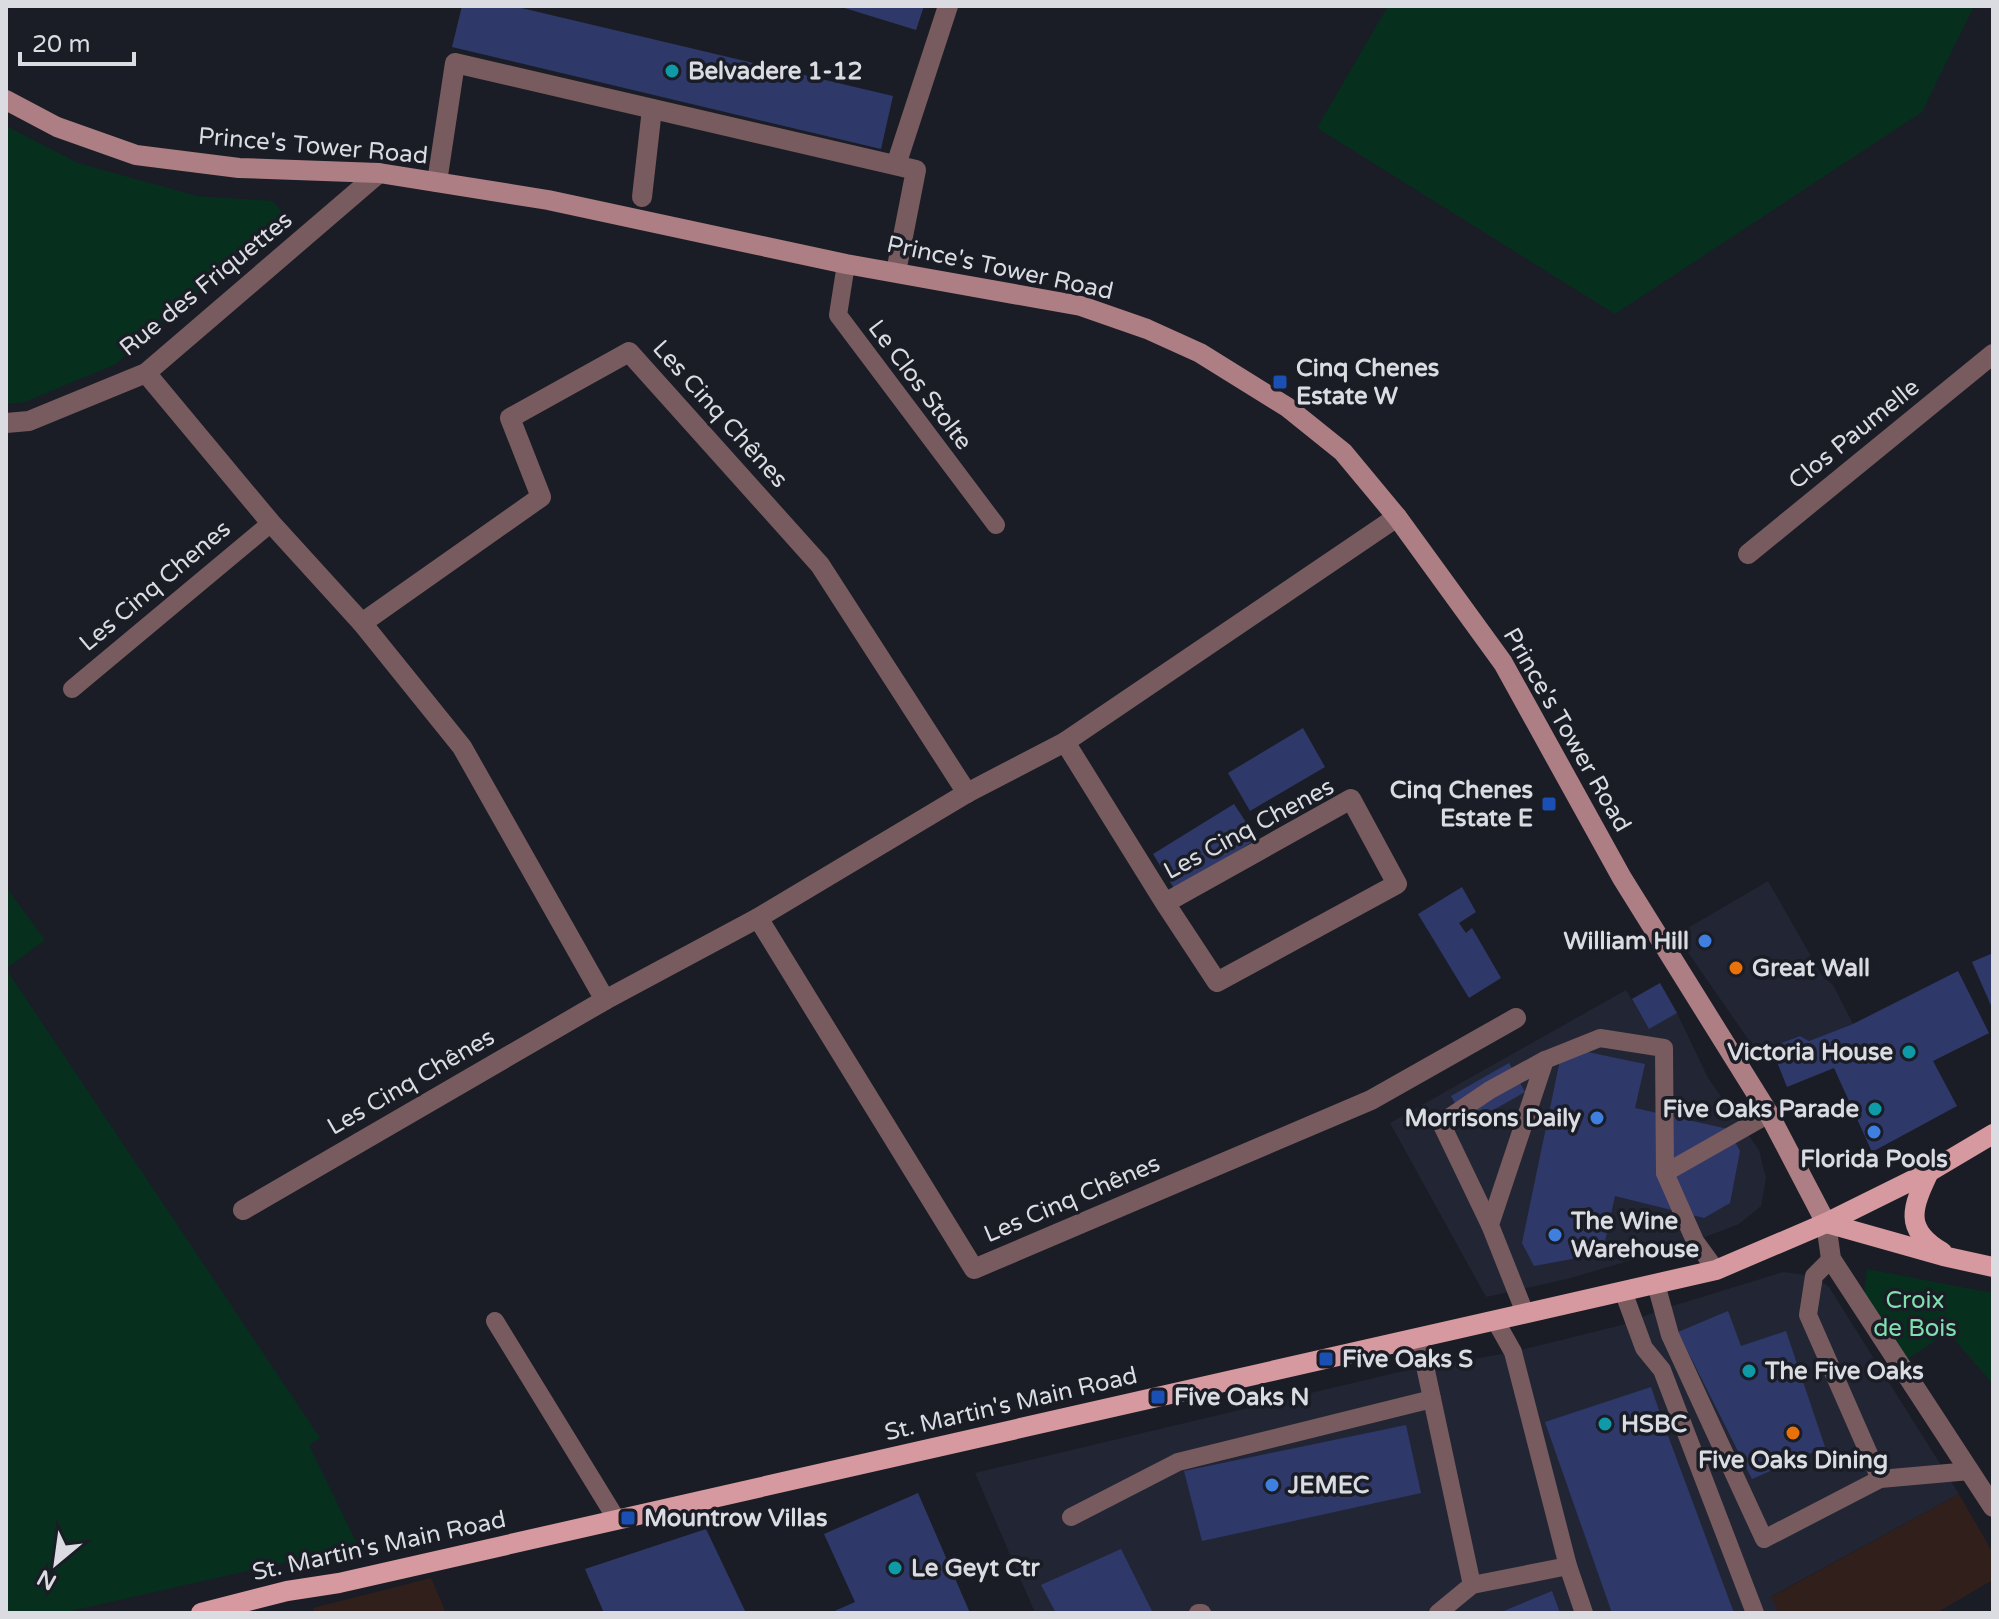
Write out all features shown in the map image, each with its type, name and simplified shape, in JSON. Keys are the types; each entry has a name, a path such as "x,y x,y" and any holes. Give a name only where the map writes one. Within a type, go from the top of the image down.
{"main road":[{"name":"Prince's Tower Road","path":"6,100 57,127 136,155 239,168 379,173 548,200 846,264 1081,306 1147,329 1200,353 1287,407 1343,452 1397,517 1503,663 1622,878 1769,1114 1826,1223"},
{"name":"St. Martin's Main Road","path":"201,1613 287,1591 339,1583 1716,1270 1826,1223 1929,1172 1993,1134"},
{"path":"1929,1172 1914,1203 1914,1219 1918,1232 1930,1245 1954,1258"},
{"path":"1826,1223 1993,1267"}],"street":[{"path":"896,165 948,6"},
{"path":"437,182 455,63 916,170 896,272"},
{"path":"642,197 652,109"},
{"name":"Rue des Friquettes","path":"6,423 29,421 146,373 379,173"},
{"name":"Les Cinq Chênes","path":"362,623 541,497 510,418 629,352 820,565 967,793"},
{"name":"Clos Paumelle","path":"1748,554 1993,354"},
{"path":"146,373 271,523 362,623 462,747 605,1000"},
{"path":"1065,742 1397,517"},
{"name":"Les Cinq Chênes","path":"243,1210 605,1000 758,918 967,793 1065,742"},
{"name":"Les Cinq Chenes","path":"1065,742 1165,903 1217,982 1397,884 1351,799 1165,903"},
{"name":"Les Cinq Chênes","path":"758,918 974,1269 1371,1100 1516,1018"},
{"path":"1826,1223 1831,1259 1993,1507"}],"lane":[{"name":"Le Clos Stolte","path":"846,264 838,315 996,525"},
{"name":"Les Cinq Chenes","path":"72,689 271,523"},
{"path":"1525,1313 1490,1225 1441,1123 1490,1090 1545,1060 1600,1038 1664,1048 1665,1173 1695,1241 1716,1270"},
{"path":"1490,1225 1545,1060"},
{"path":"1665,1173 1769,1114"},
{"path":"1831,1259 1814,1276 1808,1315 1880,1479"},
{"path":"1656,1284 1670,1335 1764,1539 1880,1479 1970,1471"},
{"path":"1623,1291 1644,1348 1662,1370 1755,1613"},
{"path":"1495,1320 1513,1352 1568,1566 1584,1613"},
{"path":"495,1321 617,1520"},
{"path":"1419,1338 1472,1585"},
{"path":"1071,1517 1178,1462 1432,1399"},
{"path":"1438,1613 1472,1585 1568,1566"}],"shaded area":[{"path":"1768,881 1821,974 1833,985 1853,1024 1809,1041 1800,1036 1757,1052 1676,935"},
{"path":"1626,990 1649,1029 1677,1013 1708,1078 1759,1150 1766,1178 1761,1206 1739,1224 1695,1241 1571,1278 1486,1297 1390,1123"},
{"path":"1783,1272 1814,1276 1829,1287 1959,1494 1772,1596 1779,1613 1035,1613 975,1473 1399,1372 1513,1352 1622,1325"},
{"path":"1959,1494 1993,1553 1993,1580 1936,1613 1779,1613 1771,1597"},
{"path":"431,1578 446,1613 314,1613 313,1608"}],"green space":[{"path":"1388,6 1974,6 1922,112 1615,314 1317,128"},
{"path":"6,126 78,163 197,196 273,201 285,216 116,364 25,402 6,404"},
{"path":"6,887 45,940 6,969"},
{"path":"6,969 320,1438 309,1445 358,1546 62,1613 6,1613"},
{"name":"Croix de Bois","path":"1867,1269 1993,1293 1993,1384 1948,1332 1906,1360 1864,1294"}],"building":[{"name":"Belvadere 1-12","path":"462,6 513,6 893,96 881,149 452,47"},
{"path":"838,6 924,6 916,30"},
{"path":"1303,728 1325,767 1250,811 1228,773"},
{"path":"1234,804 1257,839 1175,890 1153,854"},
{"path":"1462,887 1476,912 1459,923 1466,933 1472,928 1501,978 1469,998 1418,914"},
{"path":"1993,953 1993,1010 1972,962"},
{"name":"Victoria House","path":"1958,971 1989,1033 1933,1061 1957,1106 1872,1152 1834,1068 1787,1087 1771,1047 1800,1036 1809,1041 1853,1024"},
{"path":"1660,983 1677,1013 1649,1029 1632,999"},
{"path":"1578,1050 1645,1064 1635,1108 1728,1129 1740,1151 1730,1203 1704,1218 1615,1196 1604,1246 1572,1259 1534,1266 1522,1243 1560,1060"},
{"path":"1509,1063 1525,1092 1467,1125 1451,1096"},
{"name":"The Five Oaks","path":"1728,1311 1741,1346 1786,1331 1825,1447 1752,1479 1678,1332"},
{"path":"1651,1387 1734,1613 1612,1613 1545,1422"},
{"path":"1406,1425 1421,1493 1202,1541 1184,1471"},
{"name":"Le Geyt Ctr","path":"918,1493 970,1613 830,1613 855,1602 824,1534"},
{"path":"706,1529 746,1613 604,1613 585,1569"},
{"path":"1121,1549 1153,1613 1056,1613 1041,1585"},
{"path":"1552,1591 1560,1613 1499,1613"}],"place":[{"name":"Belvadere 1-12","path":"672,71"},
{"name":"Cinq Chenes Estate W","path":"1280,382"},
{"name":"Cinq Chenes Estate E","path":"1549,804"},
{"name":"William Hill","path":"1705,941"},
{"name":"Great Wall","path":"1736,968"},
{"name":"Victoria House","path":"1909,1052"},
{"name":"Five Oaks Parade","path":"1875,1109"},
{"name":"Morrisons Daily","path":"1597,1118"},
{"name":"Florida Pools","path":"1874,1132"},
{"name":"The Wine Warehouse","path":"1555,1235"},
{"name":"Five Oaks S","path":"1326,1359"},
{"name":"The Five Oaks","path":"1749,1371"},
{"name":"Five Oaks N","path":"1158,1397"},
{"name":"HSBC","path":"1605,1424"},
{"name":"Five Oaks Dining","path":"1793,1433"},
{"name":"JEMEC","path":"1272,1485"},
{"name":"Mountrow Villas","path":"628,1518"},
{"name":"Le Geyt Ctr","path":"895,1568"}]}
